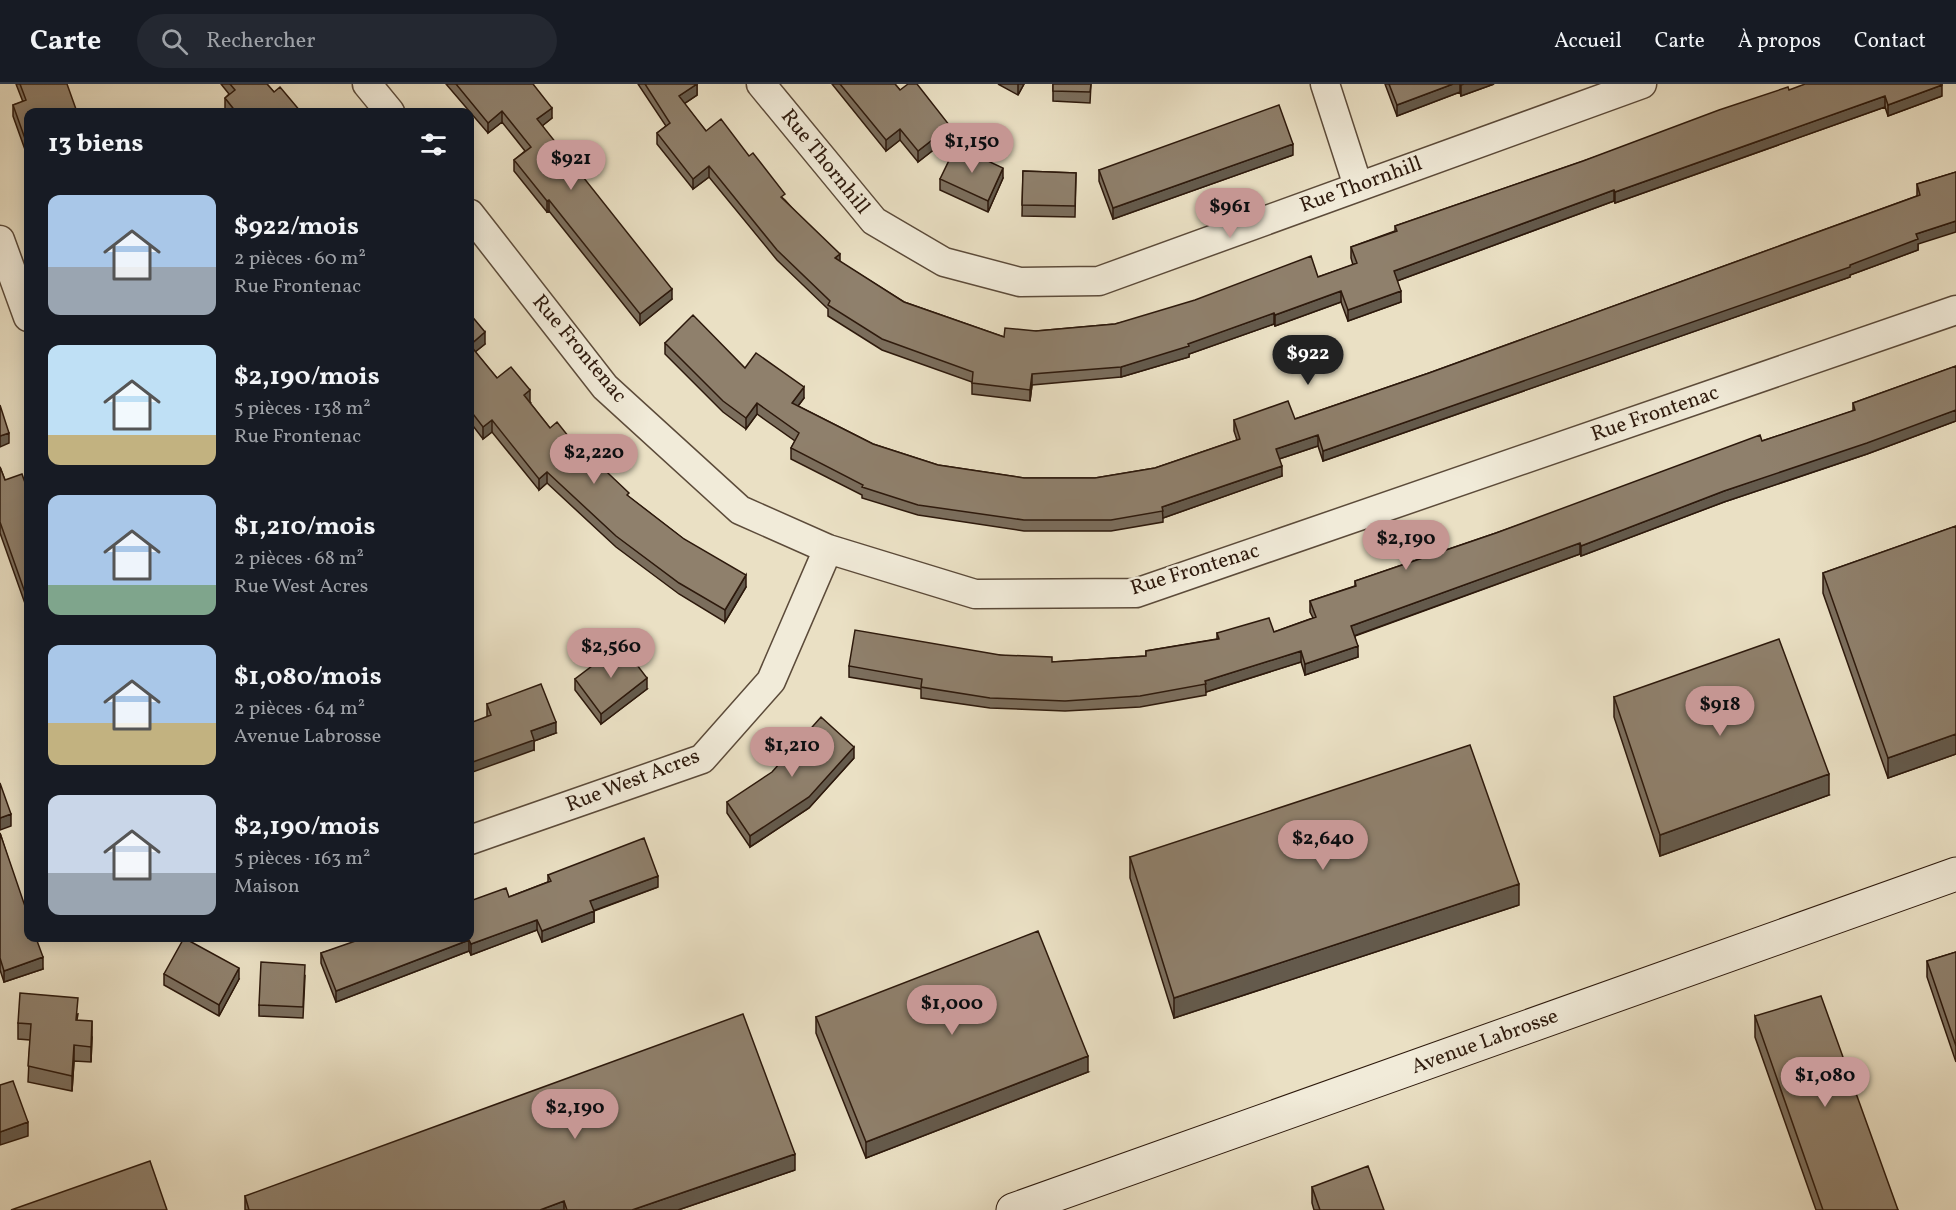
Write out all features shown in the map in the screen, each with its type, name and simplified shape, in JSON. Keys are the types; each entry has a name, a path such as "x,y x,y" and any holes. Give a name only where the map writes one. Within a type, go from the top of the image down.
{"street":[{"path":"367,84 387,108"},
{"name":"Rue Thornhill","path":"762,84 874,221 944,262 1020,282 1099,281 1642,84"},
{"path":"1325,84 1359,186"},
{"name":"Rue Frontenac","path":"474,219 605,387 740,510 828,549 975,594 1136,593 1956,310"},
{"path":"0,240 24,306"},
{"name":"Rue West Acres","path":"474,839 702,759 771,681 828,549"},
{"name":"Avenue Labrosse","path":"1013,1210 1956,873"}],"building":[{"path":"20,84 67,84 76,108 24,108 24,136 13,105 26,100"},
{"path":"230,84 267,84 274,92 280,87 298,108 233,108 225,98 235,90"},
{"path":"456,84 533,84 552,108 537,119 672,289 640,314 514,160 531,147 502,111 488,123"},
{"path":"645,84 697,84 679,96 706,131 721,119 749,156 753,153 785,194 781,197 840,254 835,258 904,302 1004,337 1005,328 1036,331 1115,324 1195,300 1311,256 1318,277 1357,263 1351,247 1397,231 1395,226 1788,87 1789,90 1805,84 1942,85 1888,105 1885,96 1615,192 1614,190 1394,271 1401,291 1348,310 1341,291 1188,344 1189,346 1121,367 1032,374 1030,390 972,383 973,372 882,339 828,305 830,301 777,250 709,166 693,179 657,133 670,123"},
{"path":"840,84 895,84 900,90 908,84 917,84 950,126 918,151 900,129 886,140"},
{"path":"1053,84 1091,84 1090,92 1053,91"},
{"path":"1389,84 1453,84 1397,105"},
{"path":"1279,105 1293,144 1113,208 1099,170"},
{"path":"956,146 1003,168 988,201 940,179"},
{"path":"1023,171 1076,173 1075,206 1022,205"},
{"path":"1956,172 1956,221 1916,234 1918,239 1850,265 1850,267 1323,451 1318,435 1276,449 1282,466 1162,507 1163,511 1111,520 1024,520 918,505 862,487 863,485 791,448 799,433 757,403 746,418 723,401 665,343 693,315 745,368 756,353 804,387 792,403 873,444 938,465 1024,478 1095,478 1155,468 1240,439 1234,420 1288,401 1295,419 1429,373 1920,195 1917,184"},
{"path":"474,319 485,332 474,342"},
{"path":"474,350 497,378 511,367 530,390 524,395 550,428 557,422 588,461 591,457 629,493 627,495 684,539 746,575 725,610 679,583 616,536 547,472 539,479 492,420 483,427 474,415"},
{"path":"1956,366 1956,410 1867,443 1724,491 1581,546 1580,543 1351,626 1358,646 1305,664 1301,651 1205,681 1206,684 1140,696 1065,701 990,698 921,687 922,679 849,666 855,630 1000,655 1052,657 1052,662 1146,656 1146,651 1219,639 1217,633 1269,618 1274,632 1316,617 1310,601 1356,586 1355,581 1496,533 1760,435 1762,441 1855,410 1853,403"},
{"path":"0,405 9,433 0,436"},
{"path":"0,467 5,480 22,474 24,480 24,590 0,522"},
{"path":"1956,526 1956,734 1888,758 1823,573"},
{"path":"1779,639 1829,774 1660,835 1614,697"},
{"path":"621,644 647,678 601,714 575,679"},
{"path":"541,684 556,722 531,731 534,740 474,762 474,721 491,715 487,704"},
{"path":"821,717 854,747 809,797 750,836 727,802 772,772"},
{"path":"1470,745 1519,884 1174,998 1130,857"},
{"path":"0,783 11,814 0,818"},
{"path":"0,833 24,903 24,942 37,942 43,957 4,971 0,958"},
{"path":"644,838 658,876 590,901 594,911 542,931 537,920 471,944 470,942 474,942 474,900 506,888 509,897 551,881 548,875"},
{"path":"1038,931 1088,1056 866,1142 816,1017"},
{"path":"182,942 191,942 239,968 219,1005 164,974"},
{"path":"353,942 464,942 336,991 321,953"},
{"path":"1956,952 1956,1046 1927,961"},
{"path":"261,962 305,965 303,1007 259,1005"},
{"path":"20,993 78,998 76,1020 92,1021 91,1047 74,1045 72,1076 28,1066 31,1024 18,1023"},
{"path":"1821,996 1898,1210 1823,1210 1755,1016"},
{"path":"743,1014 795,1154 632,1210 567,1210 564,1201 540,1210 249,1210 245,1196"},
{"path":"13,1081 28,1122 0,1132 0,1085"},
{"path":"150,1161 167,1210 11,1210"},
{"path":"1368,1166 1384,1210 1320,1210 1312,1187"}]}
